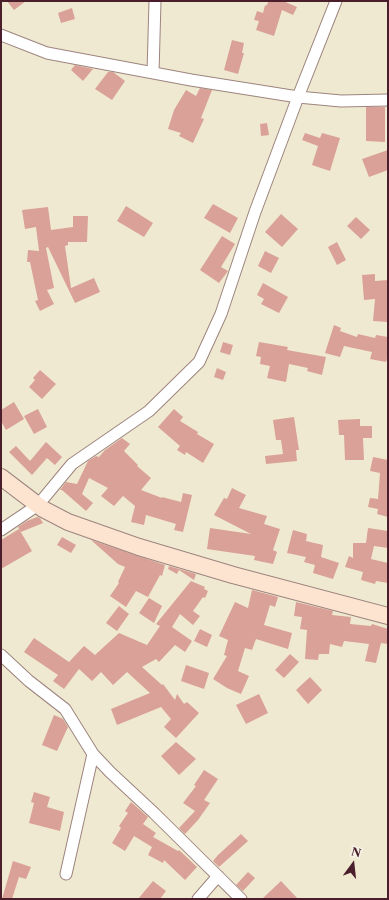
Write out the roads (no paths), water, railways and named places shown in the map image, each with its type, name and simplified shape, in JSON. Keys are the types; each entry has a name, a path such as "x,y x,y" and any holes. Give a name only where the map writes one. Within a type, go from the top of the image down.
{"street":[{"path":"153,73 155,1"},
{"path":"1,530 38,505 72,464 149,411 199,362 221,314 255,212 336,1"},
{"path":"1,35 47,53 153,73 298,97 340,100 388,100"},
{"path":"1,477 38,505 68,522 139,547 233,575 388,616"},
{"path":"1,655 29,681 65,709 93,754 241,899"},
{"path":"66,874 93,754"},
{"path":"198,899 218,876"}]}
